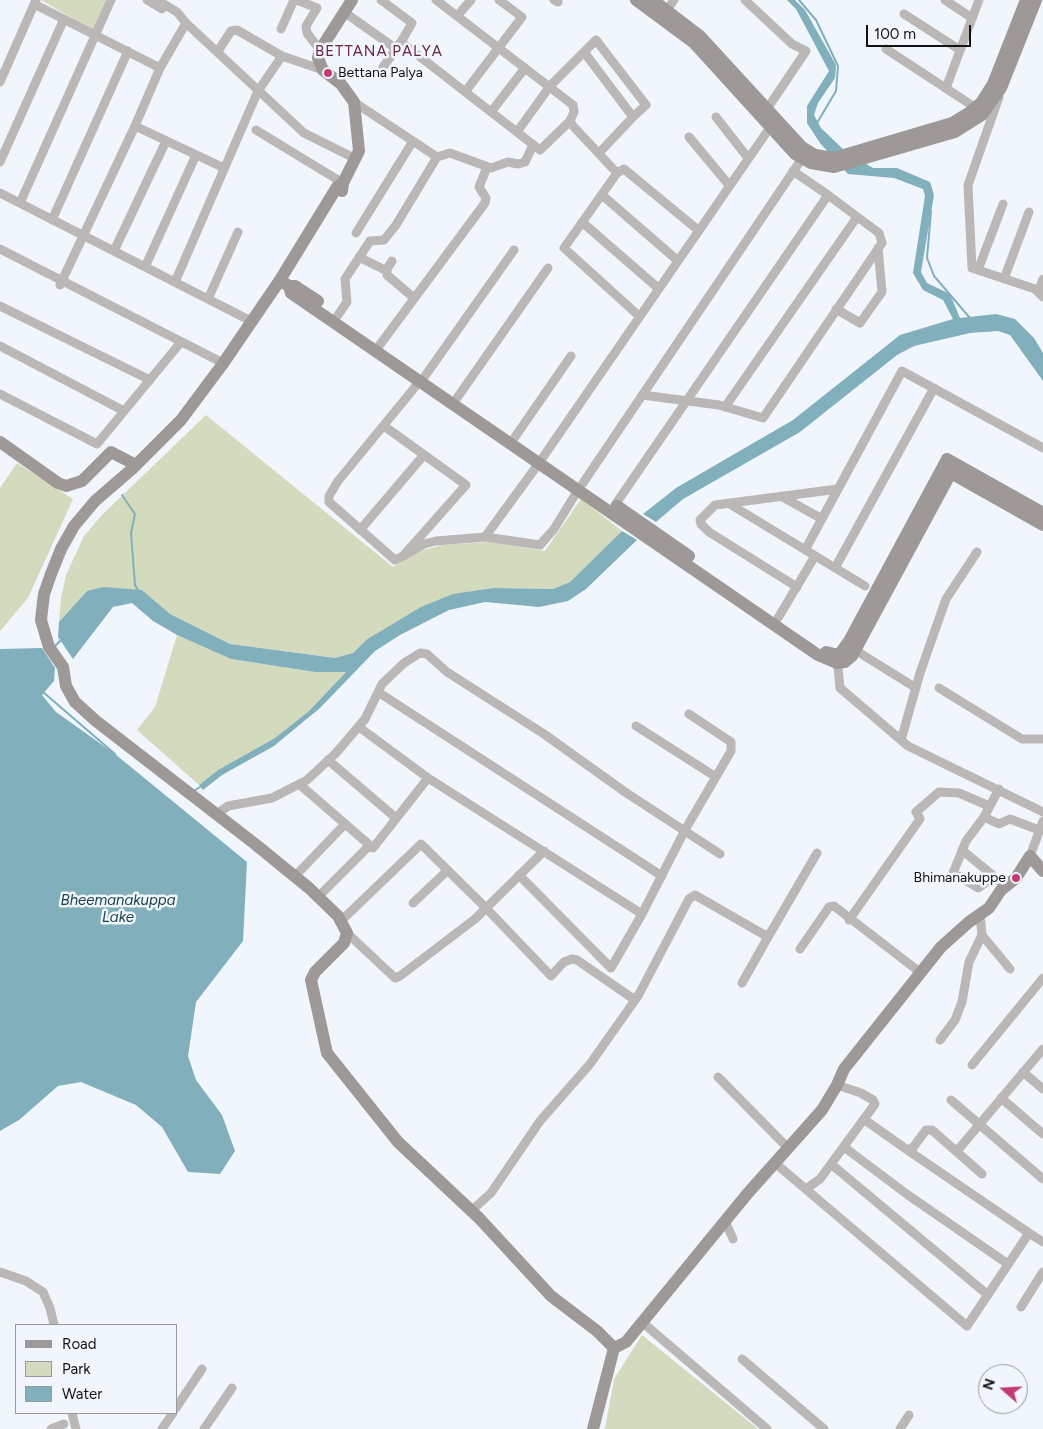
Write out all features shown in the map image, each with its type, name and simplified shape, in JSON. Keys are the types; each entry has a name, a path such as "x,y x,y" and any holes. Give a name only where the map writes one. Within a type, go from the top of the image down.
{"street":[{"path":"20,203 111,0"},
{"path":"147,0 186,23"},
{"path":"157,0 177,12 186,23 304,133 356,159"},
{"path":"281,29 296,0 318,4 306,26 307,33 320,50"},
{"path":"323,70 318,58 320,50 352,0"},
{"path":"381,0 411,21 412,26 383,67"},
{"path":"344,12 399,45 465,92 540,150 570,121 574,112 574,105 436,0"},
{"path":"457,16 471,0"},
{"path":"465,92 522,17 499,0"},
{"path":"636,0 694,43 771,118"},
{"path":"653,0 671,5 804,155 817,166 955,132 970,125 980,111 993,84 1027,3"},
{"path":"484,537 541,460 748,158 806,51 792,44 745,0"},
{"path":"945,0 972,18"},
{"path":"946,88 979,0"},
{"path":"0,82 35,2 160,68"},
{"path":"1027,3 1005,81 968,185 972,268 1035,289 1041,295"},
{"path":"904,14 960,50"},
{"path":"0,162 64,19"},
{"path":"61,283 135,126 160,68 186,23"},
{"path":"218,51 231,31 235,29 282,56 323,70 341,84 354,102 438,157"},
{"path":"516,132 550,86 594,40 598,40 646,105 600,152"},
{"path":"886,49 980,111"},
{"path":"52,220 128,51"},
{"path":"584,52 633,117"},
{"path":"175,282 258,91 282,56"},
{"path":"490,112 525,68"},
{"path":"980,111 993,103 1005,81"},
{"path":"354,102 358,143 356,159 343,183 341,194 284,283 193,416 76,534 58,573 50,610 50,630 59,650 59,659 69,695 75,702 96,721 309,888 341,921 347,934 394,978 400,976 437,950 486,908 544,851"},
{"path":"716,117 748,158"},
{"path":"570,121 618,173"},
{"path":"135,126 224,168"},
{"path":"256,130 343,183"},
{"path":"689,137 729,186"},
{"path":"114,251 166,141"},
{"path":"356,233 413,141"},
{"path":"338,315 347,302 345,279 370,241 384,240 396,225 438,157 450,152 488,167 510,162 518,164 525,162 533,145"},
{"path":"145,267 196,155"},
{"path":"514,250 423,379 338,481 329,496 329,502 395,560 424,544 436,541 484,537 540,545 554,529 580,486 804,155"},
{"path":"378,347 485,203 486,198 478,186 488,167"},
{"path":"639,316 564,250 566,242 618,173 624,169 698,230"},
{"path":"642,395 688,399 763,418 882,243 882,237 828,195 793,171"},
{"path":"0,193 251,321"},
{"path":"602,195 677,260"},
{"path":"615,505 828,195"},
{"path":"978,270 1003,204"},
{"path":"1004,279 1029,212"},
{"path":"725,407 857,217"},
{"path":"582,222 658,288"},
{"path":"208,299 238,232"},
{"path":"836,309 860,323 882,292 878,248"},
{"path":"0,249 61,283 222,365"},
{"path":"0,255 61,283"},
{"path":"360,257 387,272 390,278 414,298"},
{"path":"387,272 392,261"},
{"path":"457,398 548,268"},
{"path":"1041,295 1043,279"},
{"path":"284,283 295,286 338,315 378,347 423,379 645,531 818,655 845,662 855,650 951,473 947,459"},
{"path":"59,659 49,647 41,620 44,594 61,549 74,526 95,501 136,465 180,420 222,365 251,321 284,283"},
{"path":"284,283 291,293 378,347"},
{"path":"0,306 150,380"},
{"path":"0,394 96,444 180,344"},
{"path":"0,346 124,410"},
{"path":"515,437 571,356"},
{"path":"806,550 902,371 1043,448"},
{"path":"423,379 457,398 515,437 541,460"},
{"path":"834,568 934,388"},
{"path":"384,426 423,456 466,485 403,556"},
{"path":"0,442 58,483 66,486 82,481 111,452 136,465"},
{"path":"360,530 423,456"},
{"path":"947,459 1043,513"},
{"path":"947,459 849,641 837,659 840,688 910,748 999,789 1043,812"},
{"path":"951,473 1043,525"},
{"path":"580,486 615,505 645,531 837,659"},
{"path":"797,587 709,532 701,524 702,516 715,504 838,489"},
{"path":"781,496 822,519"},
{"path":"728,503 865,586"},
{"path":"901,740 916,688 946,599 977,552"},
{"path":"778,618 815,556"},
{"path":"855,650 916,688"},
{"path":"217,814 228,806 272,798 300,784 328,760 359,727 369,714 382,684 404,663 420,653 427,654 448,672 544,734 625,792 720,854"},
{"path":"939,688 1022,739 1043,739"},
{"path":"378,692 662,876"},
{"path":"520,875 611,968 642,914 685,830 731,752 731,742 689,714"},
{"path":"636,726 716,778"},
{"path":"359,727 428,778 642,914"},
{"path":"328,760 396,818"},
{"path":"323,892 370,846 372,848 428,778"},
{"path":"300,784 370,846"},
{"path":"996,878 978,888 954,874 962,850 984,817 999,789"},
{"path":"849,920 920,819 916,812 939,792 959,793 989,806"},
{"path":"593,1429 614,1348 626,1342 725,1221 822,1110 844,1069 941,947 989,908 1007,885 1016,878 1030,856 1041,825 1010,819 1000,824 984,817"},
{"path":"299,872 345,824"},
{"path":"341,921 421,844 551,976 564,962 572,959 577,960 632,998 638,996"},
{"path":"962,850 1007,885"},
{"path":"742,983 817,853"},
{"path":"1030,856 1043,871"},
{"path":"413,903 448,870"},
{"path":"471,1211 500,1182 540,1121 590,1064 638,996 690,899 695,895 768,938"},
{"path":"800,949 831,906 921,973"},
{"path":"940,1040 955,1020 962,1002 969,962 982,935 980,914"},
{"path":"347,934 344,943 315,972 311,980 327,1053 398,1142 471,1211 551,1296 597,1331 614,1348"},
{"path":"982,935 1010,969"},
{"path":"972,1065 1043,978"},
{"path":"957,1151 1043,1049"},
{"path":"1023,1072 1043,1089"},
{"path":"718,1078 788,1148"},
{"path":"806,1189 820,1179 875,1104 873,1100 849,1087 837,1085"},
{"path":"1001,1098 1043,1134"},
{"path":"950,1100 1043,1180"},
{"path":"865,1120 1043,1242"},
{"path":"906,1149 912,1149 928,1130 932,1130 982,1174"},
{"path":"844,1147 1008,1264"},
{"path":"775,1163 967,1326 1029,1233"},
{"path":"831,1164 988,1295"},
{"path":"725,1221 733,1239"},
{"path":"0,1272 26,1282 43,1292 54,1324"},
{"path":"1021,1307 1043,1272"},
{"path":"642,1322 767,1429"},
{"path":"742,1359 824,1429"},
{"path":"178,1405 202,1369"},
{"path":"204,1429 232,1388"},
{"path":"72,1414 76,1429"},
{"path":"162,1429 172,1414"},
{"path":"900,1429 909,1415"},
{"path":"50,1429 64,1424"}],"green space":[{"path":"41,0 109,0 94,31"},
{"path":"206,415 393,567 416,552 443,545 489,542 545,551 581,499 622,531 570,582 553,589 494,588 366,640 353,653 335,658 230,644 170,614 142,590 87,591 59,622 61,598 66,575 84,536 102,515"},
{"path":"17,463 73,499 28,598 0,631 0,488"},
{"path":"177,635 231,659 315,672 346,672 309,711 275,738 218,770 199,785 137,730 155,707"},
{"path":"642,1335 758,1429 605,1429 614,1379"}],"water":[{"path":"787,0 795,0 805,10 836,65 835,78 818,103 814,115 821,128 845,151 873,168 897,168 930,182 934,195 921,272 927,283 950,294 960,318 996,314 1015,319 1034,338 1043,353 1043,381 1010,335 998,331 970,333 914,346 897,355 800,432 683,499 656,522 643,514 676,488 793,420 900,335 953,319 943,300 923,290 913,273 925,196 923,189 894,178 848,174 820,143 807,123 807,106 829,71 796,9"},
{"path":"622,531 637,540 586,589 568,601 539,607 485,602 449,610 400,635 375,651 320,708 274,746 222,775 203,790 199,785 218,770 275,738 309,711 346,672 315,672 231,659 177,635 153,621 132,603 113,607 73,659 58,637 59,622 87,591 103,587 142,590 170,614 230,644 335,658 353,653 366,640 421,607 453,594 494,588 553,589 570,582"},
{"name":"Bheemanakuppa Lake","path":"42,648 55,668 54,681 42,695 56,712 115,754 247,862 243,941 196,1002 188,1056 196,1080 222,1115 235,1151 220,1174 188,1172 162,1127 136,1105 81,1082 58,1086 19,1120 0,1131 0,649"}],"waterway":[{"path":"799,0 816,20 838,66 836,91 817,123"},
{"path":"931,211 927,258 934,276 970,318"},
{"path":"122,495 135,514 131,533 135,585 138,590"},
{"path":"55,646 62,639"},
{"path":"43,692 115,754"},
{"path":"194,791 203,785"}],"place":[{"name":"Bettana Palya","path":"328,73"},
{"name":"Bhimanakuppe","path":"1016,878"}],"district":[{"name":"BETTANA PALYA","path":"379,52"}]}
